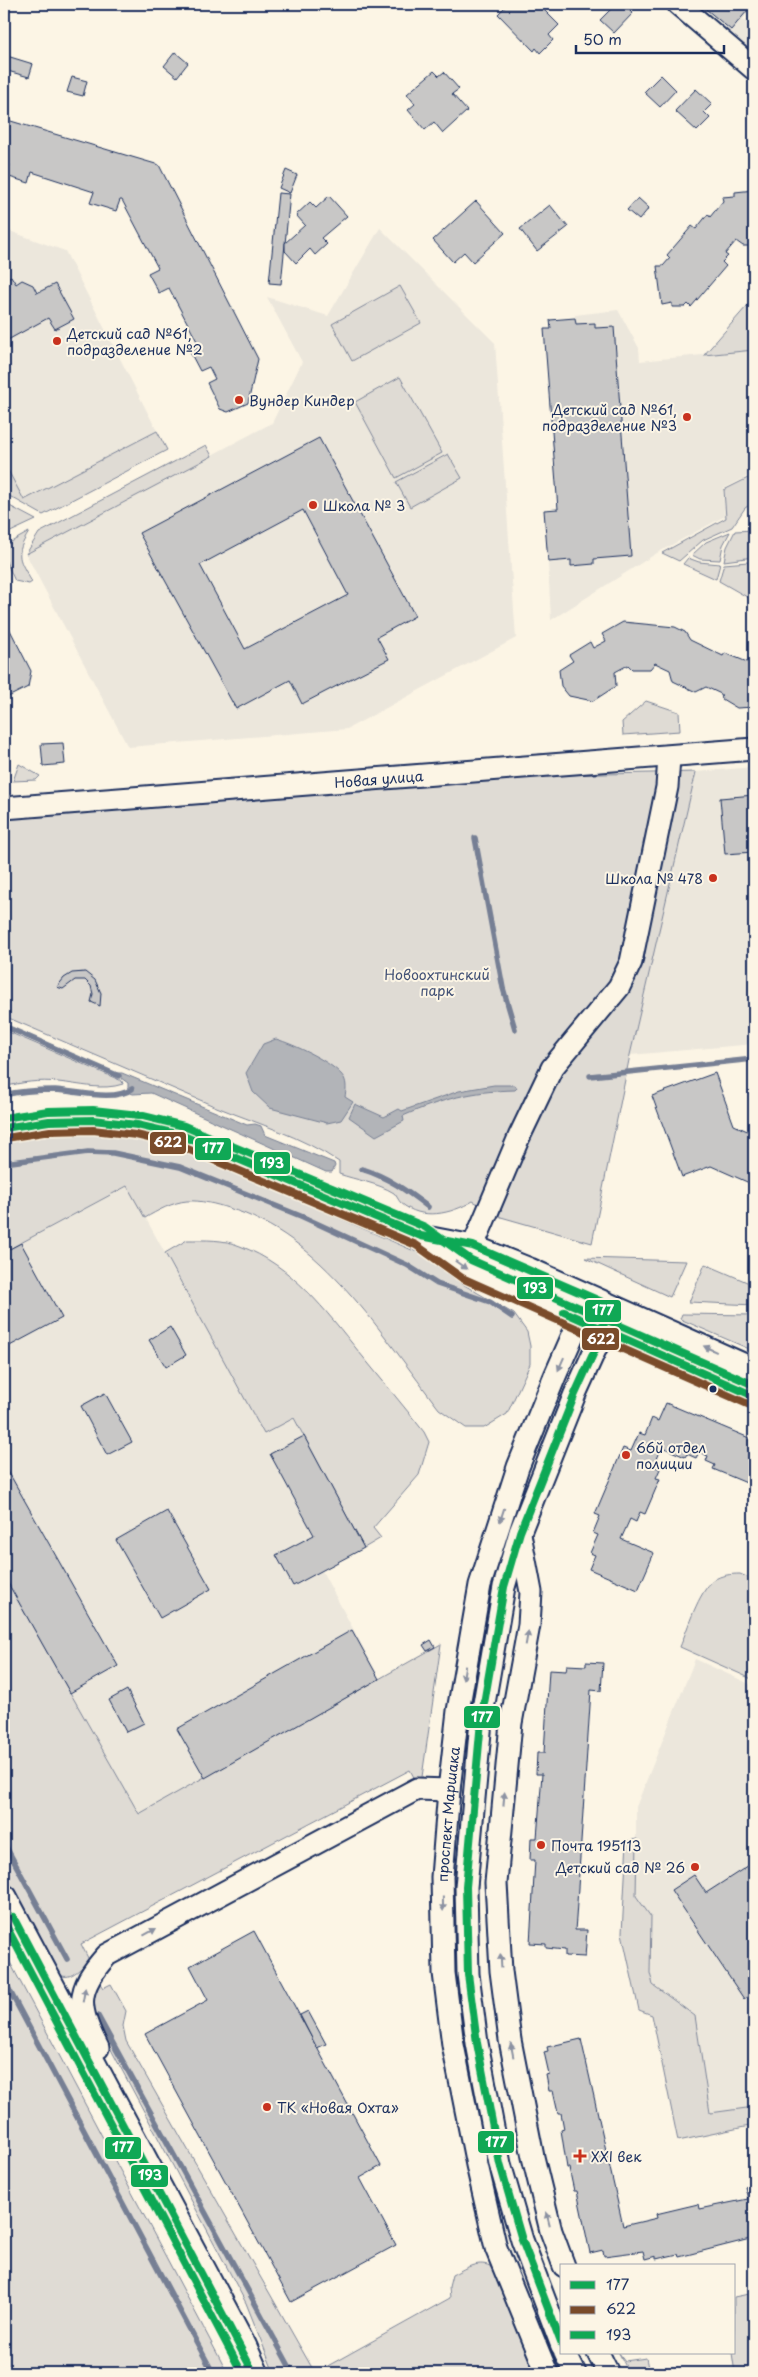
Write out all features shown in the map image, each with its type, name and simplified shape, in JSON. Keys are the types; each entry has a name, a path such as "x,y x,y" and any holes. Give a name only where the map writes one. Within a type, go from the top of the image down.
{"main road":[{"path":"4,1898 243,2346 255,2373"},
{"path":"4,1922 115,2128 242,2373"}],"street":[{"path":"678,4 754,69"},
{"name":"Новая улица","path":"4,808 754,749"},
{"path":"472,1246 552,1068 620,987 631,962 667,787 669,757"},
{"path":"4,1128 54,1120 88,1119 151,1127 181,1135 421,1236 472,1246 530,1269 754,1369"},
{"path":"421,1236 466,1269 754,1396"},
{"name":"проспект Маршака","path":"546,2373 496,2248 453,2045 444,1973 442,1877 448,1790 458,1711 480,1585 518,1467 580,1319 602,1302"},
{"name":"проспект Маршака","path":"560,2341 522,2240 500,2164 477,2043 468,1974 466,1887 481,1721 504,1588 520,1532 575,1394 604,1330 602,1302"},
{"path":"520,1532 531,1592 529,1625 511,1723 496,1883 501,1972 510,2040 533,2157 552,2231 563,2264"},
{"path":"124,2122 117,2085 85,2024 83,1992 92,1972 107,1955 417,1789 448,1790"},
{"path":"566,2354 575,2373"},
{"path":"598,2354 608,2373"}],"shaded area":[{"path":"697,4 754,4 743,19 754,28 754,53"},
{"name":"Школа № 3","path":"380,228 495,343 516,638 347,729 128,747 26,554 272,423 302,362 267,297 328,316"},
{"name":"Детский сад №61, подразделение №2","path":"4,229 65,251 157,431 24,501 4,463"},
{"name":"Детский сад №61, подразделение №3","path":"618,310 639,348 640,361 754,350 754,473 723,489 725,516 657,553 551,620 548,562 571,560 572,566 594,564 594,559 631,556 614,327 595,328 594,323 576,324 575,315"},
{"name":"Школа № 478","path":"754,767 754,1044 630,1055 696,772"},
{"path":"276,1039 323,1060 344,1078 346,1085 345,1097 353,1102 341,1120 327,1123 270,1108 253,1092 246,1073 263,1044"},
{"path":"114,1073 122,1073 247,1125 255,1124 261,1126 265,1135 334,1163 335,1166 332,1172 326,1172 151,1093 133,1094 128,1092 128,1083"},
{"path":"494,1085 515,1085 517,1088 515,1090 471,1094 431,1105 403,1116 404,1121 376,1136 349,1117 355,1104 384,1117 399,1109 402,1111 459,1091"},
{"path":"128,1186 264,1433 294,1418 364,1548 322,1571 380,1679 139,1815 4,1576 4,1252"},
{"name":"Детский сад № 26","path":"695,1659 754,1686 754,2107 710,2113 695,2016 654,1985 650,1973 651,1917 636,1896 636,1807"}],"green space":[{"path":"400,286 421,323 352,361 332,324"},
{"path":"754,298 754,350 704,355"},
{"path":"400,377 442,453 396,478 355,402"},
{"path":"157,431 167,450 43,515 4,493 4,463 24,500"},
{"path":"206,445 212,456 26,554 39,533"},
{"path":"448,454 462,478 410,507 396,482"},
{"path":"754,475 754,502 745,508 732,527 703,540 679,561 662,553 726,518 724,490"},
{"path":"4,503 36,520 4,535"},
{"path":"754,530 754,557 724,561 727,547 735,531"},
{"path":"29,532 21,547 20,557 32,582 29,584 15,581 4,557 4,546"},
{"path":"730,532 723,545 720,560 700,559 692,555 706,542"},
{"path":"688,558 699,562 720,564 716,579 683,564"},
{"path":"748,562 754,574 754,601 719,581 724,564"},
{"path":"646,701 679,712 680,731 623,735 622,722"},
{"path":"19,764 40,776 36,780 13,781"},
{"name":"Новоохтинский парк","path":"696,772 630,1055 592,1243 501,1217 473,1201 464,1206 437,1214 427,1214 409,1209 401,1203 394,1193 388,1190 339,1174 339,1162 309,1145 4,1016 4,816 378,779"},
{"path":"4,1030 122,1081 123,1084 99,1087 37,1081 4,1087"},
{"path":"70,1131 127,1138 184,1150 421,1254 459,1282 514,1314 527,1332 530,1346 530,1364 507,1414 484,1428 466,1428 439,1409 372,1320 321,1264 293,1240 262,1221 228,1208 197,1201 187,1201 171,1205 145,1218 127,1186 4,1252 4,1141"},
{"path":"187,1240 214,1240 234,1244 259,1254 292,1277 321,1305 424,1432 429,1442 419,1475 373,1528 381,1538 364,1548 294,1418 264,1434 165,1253"},
{"path":"585,1258 686,1261 670,1297"},
{"path":"705,1264 754,1285 754,1305 689,1302"},
{"path":"682,1314 754,1315 754,1351 680,1319"},
{"path":"740,1574 754,1580 754,1680 680,1647 698,1601 708,1586 720,1577"},
{"path":"4,1576 139,1814 441,1644 421,1784 416,1781 410,1770 81,1944 89,1960 73,1974 68,1976 59,1975 54,1971 4,1874"},
{"path":"637,1839 636,1896 651,1917 650,1973 653,1985 695,2016 710,2113 754,2107 754,2125 678,2141 652,2015 639,2010 622,1933 627,1841"},
{"path":"4,1951 219,2357 227,2373 4,2373"},
{"path":"99,1982 103,1988 111,1984 126,2011 123,2026 126,2041 315,2373 274,2373 246,2303 98,2025 94,2004"},
{"path":"485,2264 490,2266 496,2277 535,2373 315,2373 450,2298 449,2287 452,2275 471,2266"},
{"path":"754,2293 754,2373 735,2373 732,2354 736,2354 736,2297"},
{"path":"620,2354 625,2361 646,2358 649,2373 629,2373"}],"building":[{"path":"508,4 549,4 543,9 559,25 549,35 553,40 540,53 536,48 534,51 498,14"},
{"path":"616,4 623,4 633,13 614,33 600,20"},
{"path":"700,4 753,4 731,30"},
{"path":"175,52 188,63 177,77 164,66"},
{"path":"7,56 33,64 29,77 4,70"},
{"path":"434,71 439,76 444,72 459,89 452,94 467,111 443,133 434,122 425,130 408,110 415,104 407,94"},
{"path":"661,75 676,90 660,107 644,92"},
{"path":"72,77 87,81 83,96 67,92"},
{"path":"696,89 712,104 704,112 710,118 697,131 675,111"},
{"path":"4,119 159,165 258,359 248,403 228,412 220,409 207,383 215,379 209,367 200,371 190,352 200,347 169,288 159,293 148,273 158,268 122,200 120,200 116,211 90,203 94,192 32,172 29,183 6,176 10,165 4,163"},
{"path":"286,170 297,175 290,193 279,188"},
{"path":"754,190 754,249 749,249 749,246 743,246 736,241 725,254 728,256 722,262 726,266 691,307 688,304 685,307 672,307 672,303 662,305 657,266 663,266 670,258 667,255 692,226 696,229 708,214 710,217 723,201 722,197 735,196 735,192"},
{"path":"278,193 290,194 281,284 269,283"},
{"path":"329,196 347,216 321,238 327,244 315,255 310,249 296,263 285,251 285,243 305,225 296,215 310,202 316,208"},
{"path":"638,198 649,208 639,220 627,210"},
{"path":"476,201 505,233 473,262 464,252 453,262 433,240"},
{"path":"550,205 568,227 537,251 520,229"},
{"path":"11,276 16,284 22,280 33,285 37,293 55,284 74,319 55,329 48,318 4,342 4,280"},
{"path":"575,318 576,324 595,323 595,328 614,327 631,556 594,559 594,564 571,566 571,560 548,562 544,510 558,509 544,329 551,329 550,320"},
{"path":"319,438 415,616 377,637 389,659 302,704 290,680 236,709 139,533","holes":["303,510 348,595 245,649 200,565"]},
{"path":"623,622 675,627 685,632 690,640 723,656 725,653 752,664 754,662 754,707 737,708 722,699 721,694 706,687 696,692 673,681 670,670 655,663 650,669 632,669 628,665 615,672 616,686 593,701 569,696 561,686 559,670 573,661 569,655 590,642 593,648 606,641 602,634"},
{"path":"4,626 9,628 31,671 28,687 4,699"},
{"path":"63,743 65,764 43,766 41,744"},
{"path":"754,795 754,852 725,854 720,798"},
{"path":"85,972 95,980 101,993 100,1006 91,1002 93,994 91,986 85,980 75,980 63,989 57,987 64,978 72,973"},
{"path":"715,1073 734,1125 754,1134 754,1185 711,1166 682,1177 652,1096"},
{"path":"21,1243 62,1318 4,1349 4,1252"},
{"path":"170,1327 186,1355 166,1367 149,1340"},
{"path":"105,1393 132,1442 107,1455 81,1406"},
{"path":"666,1403 754,1440 754,1481 751,1480 749,1484 713,1469 715,1465 706,1461 708,1456 699,1452 696,1458 687,1454 685,1457 662,1447 654,1466 660,1469 656,1478 660,1479 645,1514 640,1512 636,1522 630,1519 621,1539 654,1553 638,1590 589,1569 595,1555 590,1553 598,1535 593,1533 600,1516 595,1514 623,1448 631,1451 639,1433 645,1435 652,1418 658,1421"},
{"path":"304,1436 364,1548 293,1586 276,1555 314,1535 270,1454"},
{"path":"4,1464 118,1666 70,1693 4,1576"},
{"path":"167,1511 211,1589 160,1618 116,1540"},
{"path":"352,1630 379,1679 205,1778 177,1729"},
{"path":"431,1640 435,1647 427,1651 423,1645"},
{"path":"586,1662 603,1663 601,1691 591,1690 575,1930 587,1930 585,1957 565,1956 565,1950 546,1948 546,1944 530,1943 535,1860 530,1860 531,1838 537,1838 542,1774 536,1774 537,1753 544,1753 549,1670 566,1671 567,1665 586,1666"},
{"path":"127,1690 144,1723 126,1732 109,1700"},
{"path":"754,1862 754,1992 744,1999 671,1890 694,1875 706,1893"},
{"name":"ТК «Новая Охта»","path":"254,1931 381,2166 360,2178 396,2245 291,2302 145,2034 208,2000 190,1966"},
{"path":"308,2011 326,2044 317,2048 300,2015"},
{"path":"581,2039 623,2226 657,2218 656,2214 698,2204 699,2209 748,2199 745,2187 754,2184 754,2238 679,2257 678,2254 656,2259 656,2256 645,2259 643,2251 604,2256 603,2250 590,2253 577,2191 574,2191 569,2168 567,2168 561,2130 564,2129 561,2113 558,2113 553,2091 549,2091 546,2075 549,2074 544,2052 548,2051 547,2047"}],"waterway":[{"path":"475,838 503,988 515,1029"},
{"path":"4,1026 119,1076"},
{"path":"590,1076 754,1059"},
{"path":"4,1095 29,1091 55,1090 95,1095 115,1095 132,1089"},
{"path":"4,1163 88,1152 113,1153 180,1167 303,1217 407,1265 437,1284 490,1302 512,1317"},
{"path":"362,1169 389,1180 428,1207"},
{"path":"4,1843 67,1959"},
{"path":"4,1980 213,2373"},
{"path":"98,2016 293,2373"}],"transit line":[{"name":"193","path":"4,1118 48,1111 93,1110 139,1115 184,1126 425,1227 471,1260 754,1385"},
{"name":"177","path":"4,1128 49,1121 93,1120 137,1125 181,1135 421,1236 473,1246 602,1302 604,1330 575,1394 520,1532 504,1587 481,1721 466,1887 468,1974 477,2043 500,2164 522,2240 560,2340"},
{"name":"622","path":"6,1138 50,1131 93,1130 136,1135 178,1145 416,1245 462,1278 750,1405"},
{"name":"177","path":"564,1312 754,1396"},
{"name":"193","path":"13,1917 251,2368"},
{"name":"177","path":"4,1922 242,2373"}],"place":[{"name":"Детский сад №61, подразделение №2","path":"57,341"},
{"name":"Вундер Киндер","path":"239,400"},
{"name":"Детский сад №61, подразделение №3","path":"687,417"},
{"name":"Школа № 3","path":"313,505"},
{"name":"Школа № 478","path":"713,878"},
{"name":"66й отдел полиции","path":"626,1455"},
{"name":"Почта 195113","path":"541,1845"},
{"name":"Детский сад № 26","path":"695,1867"},
{"name":"ТК «Новая Охта»","path":"267,2107"},
{"name":"XXI век","path":"580,2156"}]}
